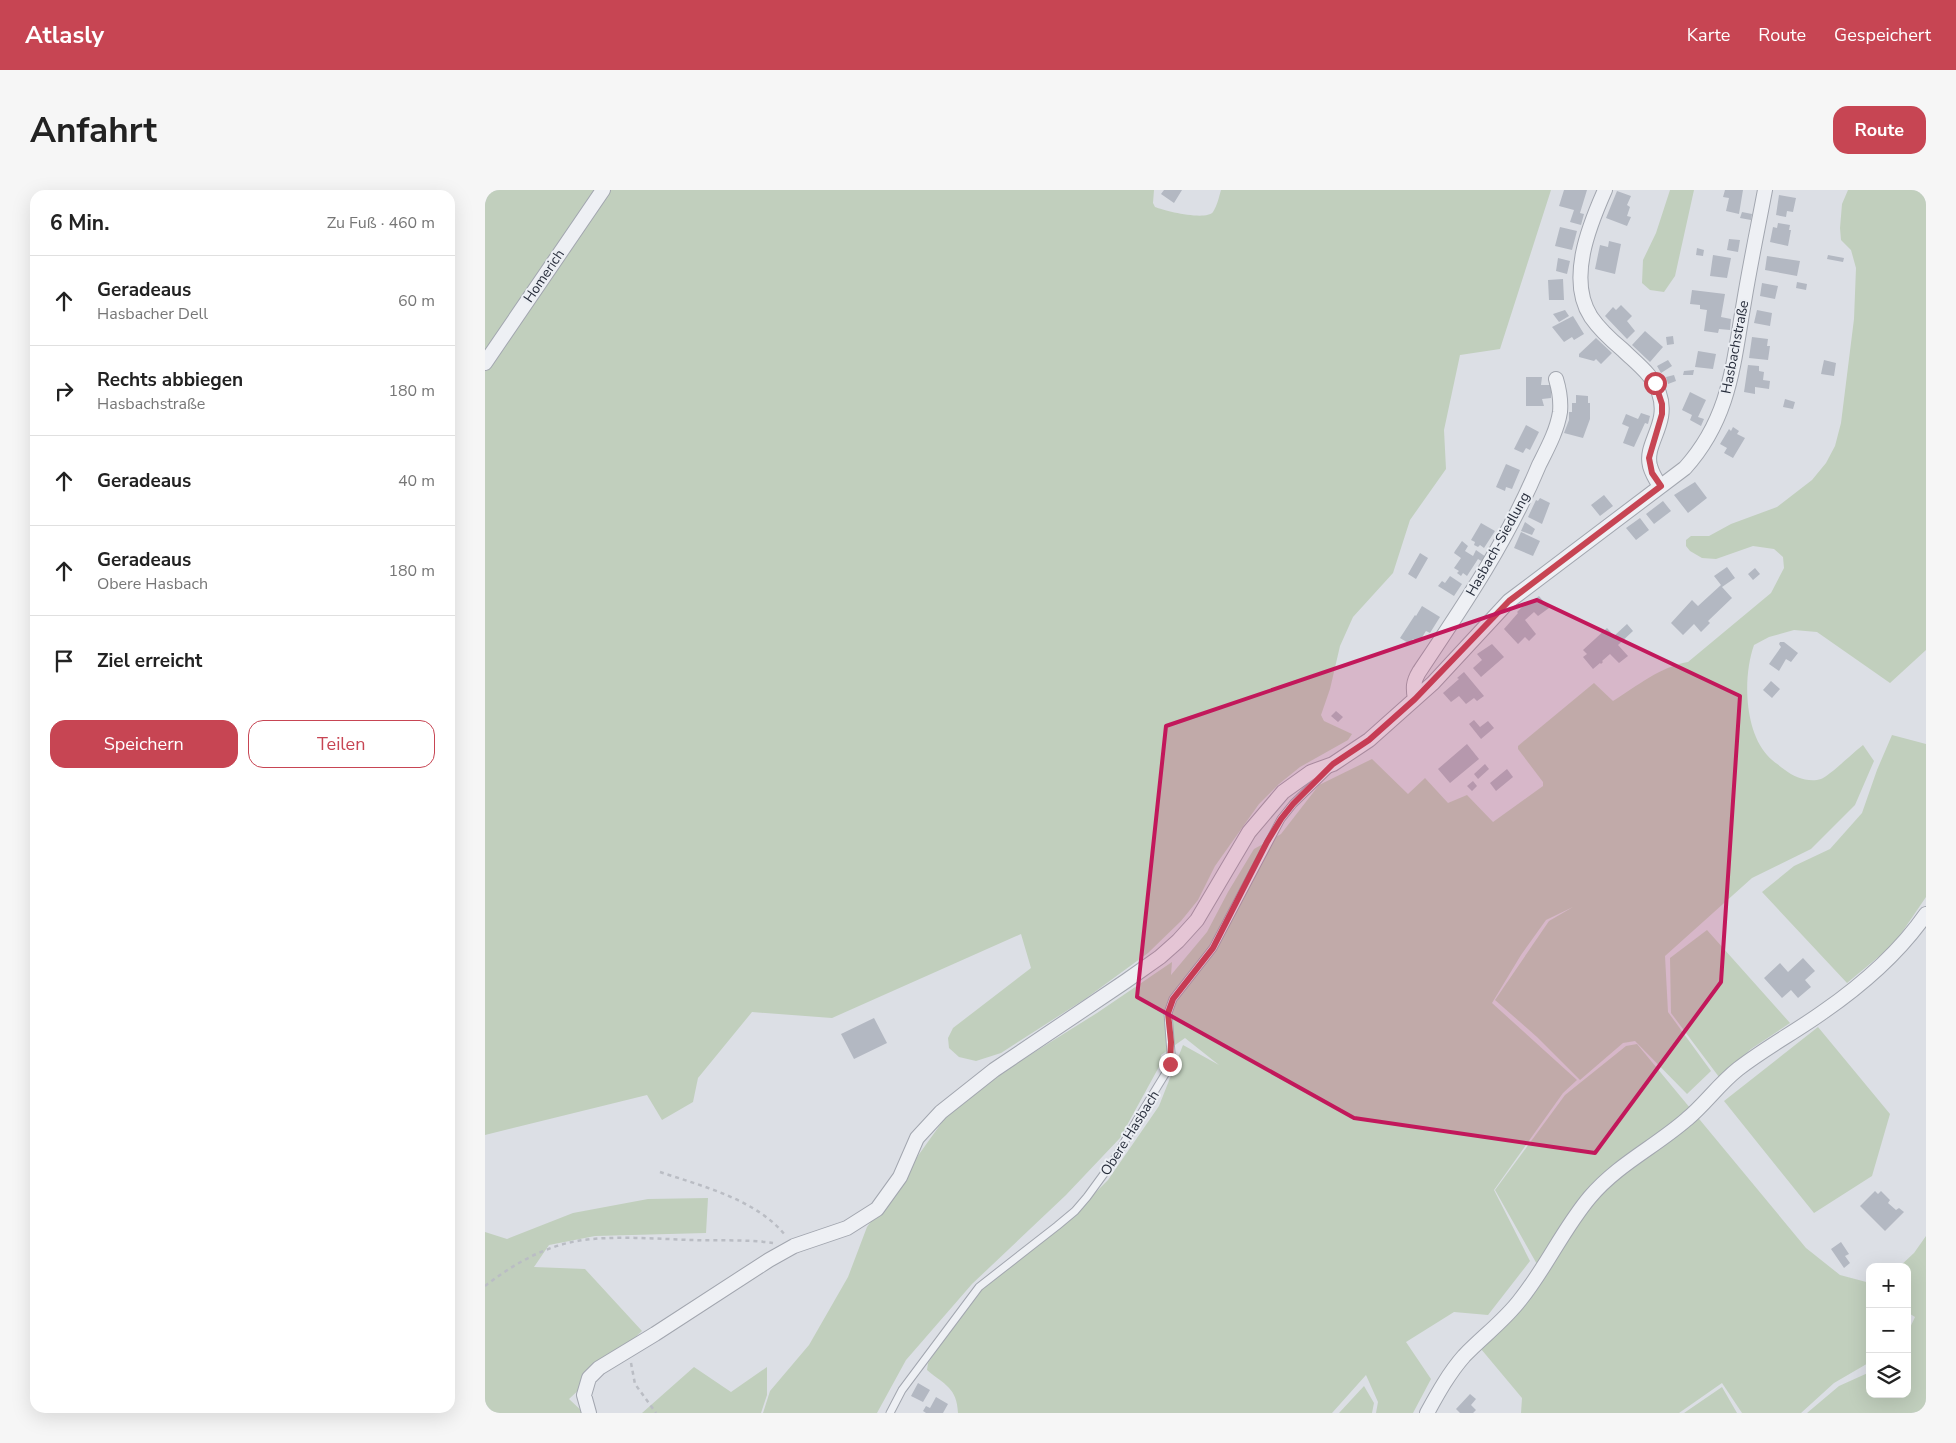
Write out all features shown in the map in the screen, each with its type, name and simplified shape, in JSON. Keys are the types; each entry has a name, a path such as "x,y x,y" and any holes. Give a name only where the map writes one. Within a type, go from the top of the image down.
{"street":[{"name":"Homerich","path":"485,363 603,190"},
{"path":"1605,190 1591,226 1584,254 1581,273 1584,302 1590,316 1601,330 1645,371 1655,383 1662,404 1662,414 1649,458 1652,473 1661,486"},
{"name":"Hasbachstraße","path":"589,1413 584,1395 589,1378 599,1368 655,1334 745,1274 794,1246 847,1228 877,1208 900,1177 917,1138 941,1112 994,1070 1160,957 1178,941 1197,920 1249,832 1266,809 1283,792 1311,772 1333,764 1369,740 1415,699 1509,601 1674,476 1692,459 1705,441 1728,393 1736,361 1744,304 1765,190"},
{"name":"Hasbach-Siedlung","path":"1415,699 1414,681 1491,563 1535,475 1560,412 1559,389 1556,379"},
{"path":"1427,1413 1442,1386 1463,1358 1520,1300 1575,1217 1601,1184 1614,1172 1687,1119 1737,1070 1767,1048 1822,1013 1873,973 1916,928 1926,914"}],"lane":[{"name":"Obere Hasbach","path":"890,1413 902,1390 979,1288 1075,1211 1114,1160 1167,1071 1171,1053 1168,1013 1173,999 1213,948 1281,819 1293,804 1333,764"}],"path":[{"path":"660,1172 714,1190 759,1211 782,1231 794,1246"},
{"path":"485,1286 507,1269 528,1258 552,1248 577,1241 637,1239 768,1242 794,1246"},
{"path":"629,1349 632,1376 635,1384 656,1413"}],"highlighted area":[{"path":"1537,600 1740,696 1721,982 1595,1153 1354,1118 1137,997 1166,726"}],"green space":[{"path":"490,190 1154,190 1153,203 1155,207 1176,213 1202,216 1213,212 1221,190 1551,190 1500,349 1460,355 1444,430 1446,469 1410,520 1393,573 1353,617 1340,646 1330,689 1321,715 1324,721 1352,734 1348,740 1300,767 1259,804 1215,866 1198,900 1181,921 1148,953 1085,999 1001,1053 976,1061 959,1057 949,1048 948,1038 953,1028 1031,968 1021,934 832,1018 752,1012 698,1078 693,1102 662,1120 647,1095 485,1135 485,203"},
{"path":"1670,190 1694,190 1675,276 1664,292 1650,290 1642,283 1643,260 1656,233"},
{"path":"1848,190 1926,190 1926,650 1890,683 1817,632 1794,630 1769,637 1754,645 1750,658 1747,687 1750,717 1759,744 1769,757 1793,775 1802,779 1812,780 1824,777 1863,745 1874,761 1855,805 1811,849 1752,878 1665,956 1668,1012 1711,1071 1687,1094 1635,1041 1623,1043 1580,1080 1537,1037 1495,1000 1549,921 1573,907 1546,920 1521,955 1492,1003 1577,1080 1563,1093 1494,1190 1530,1261 1488,1315 1454,1312 1406,1342 1431,1379 1413,1413 1376,1413 1378,1402 1366,1375 1332,1413 958,1413 952,1392 927,1370 928,1363 978,1291 1060,1228 1108,1180 1159,1106 1183,1045 1219,1065 1185,1038 1161,1055 1160,1065 1120,1138 1066,1195 972,1284 906,1360 877,1413 763,1413 770,1391 809,1345 848,1277 867,1227 950,1111 1017,1063 1097,1013 1172,962 1171,975 1207,932 1254,849 1281,834 1319,785 1372,759 1408,794 1425,778 1448,803 1467,795 1493,822 1543,786 1543,782 1518,749 1518,746 1594,683 1613,701 1658,673 1678,664 1688,662 1771,593 1784,568 1783,557 1774,549 1753,546 1716,559 1702,558 1690,551 1686,546 1686,540 1691,536 1709,536 1731,524 1777,507 1812,480 1826,463 1835,446 1841,423 1854,319 1856,268 1851,250 1841,240 1840,228 1842,204"},
{"path":"1892,735 1926,744 1926,897 1894,944 1847,983 1762,892 1794,866 1830,849 1862,813"},
{"path":"1707,930 1790,1023 1751,1049 1719,1077 1671,1013 1670,958"},
{"path":"1818,1027 1890,1114 1872,1176 1814,1213 1724,1101"},
{"path":"1637,1044 1806,1248 1840,1275 1866,1282 1866,1364 1834,1383 1801,1413 1742,1413 1722,1383 1679,1413 1521,1413 1522,1398 1481,1349 1525,1298 1542,1273 1495,1190 1565,1095 1626,1046"},
{"path":"708,1198 706,1233 595,1236 549,1245 534,1267 585,1269 642,1331 569,1399 584,1413 485,1413 485,1232 507,1239 573,1213 648,1199"},
{"path":"1926,1236 1926,1413 1807,1413 1839,1386 1866,1374 1866,1398 1911,1398 1911,1326 1915,1317 1911,1314 1911,1263 1903,1263 1914,1253"},
{"path":"694,1367 731,1392 767,1367 767,1395 761,1413 642,1413"},
{"path":"1364,1386 1374,1403 1372,1413 1339,1413"},
{"path":"1722,1387 1737,1413 1684,1413"}],"building":[{"path":"1164,190 1182,190 1174,203 1161,194"},
{"path":"1564,190 1587,190 1580,213 1584,214 1581,225 1570,222 1574,210 1559,206"},
{"path":"1725,190 1743,190 1739,214 1726,211 1729,198 1723,197"},
{"path":"1617,191 1631,196 1627,205 1630,207 1627,216 1631,217 1627,226 1606,218"},
{"path":"1779,195 1796,198 1793,212 1787,211 1786,217 1776,215"},
{"path":"1742,212 1752,214 1751,220 1740,218"},
{"path":"1778,223 1790,225 1788,246 1770,242 1773,227 1777,228"},
{"path":"1560,227 1577,231 1572,250 1555,246"},
{"path":"1729,239 1740,240 1738,252 1727,250"},
{"path":"1609,241 1621,244 1615,274 1595,269 1600,245 1608,247"},
{"path":"1697,248 1704,250 1703,256 1696,255"},
{"path":"1713,255 1731,258 1727,278 1710,276"},
{"path":"1828,255 1844,258 1843,262 1827,259"},
{"path":"1767,256 1800,261 1797,276 1765,270"},
{"path":"1558,258 1570,261 1567,274 1556,271"},
{"path":"1563,279 1564,300 1549,300 1548,280"},
{"path":"1797,282 1807,284 1806,290 1796,288"},
{"path":"1762,283 1778,286 1775,299 1760,296"},
{"path":"1692,290 1725,294 1721,317 1731,319 1730,330 1719,329 1718,333 1704,331 1707,310 1700,309 1700,305 1690,304"},
{"path":"1621,305 1632,316 1627,321 1635,331 1627,339 1605,316 1613,307 1616,310"},
{"path":"1565,310 1569,316 1559,322 1553,314"},
{"path":"1757,310 1772,313 1770,326 1754,323"},
{"path":"1573,316 1584,334 1574,340 1572,337 1564,342 1552,327"},
{"path":"1645,331 1663,347 1650,362 1632,345"},
{"path":"1673,336 1674,344 1667,345 1666,337"},
{"path":"1752,337 1768,339 1767,346 1770,346 1768,360 1749,358"},
{"path":"1596,338 1612,353 1601,364 1596,359 1594,361 1579,357 1579,354"},
{"path":"1698,351 1716,354 1713,369 1695,367"},
{"path":"1668,360 1672,366 1661,373 1657,366"},
{"path":"1824,360 1836,363 1834,376 1821,374"},
{"path":"1748,365 1759,366 1759,371 1764,372 1763,380 1770,381 1769,389 1755,387 1755,394 1744,392"},
{"path":"1694,370 1693,375 1683,375 1684,371"},
{"path":"1674,375 1676,381 1668,384 1666,377"},
{"path":"1526,377 1542,377 1541,385 1551,385 1551,398 1542,399 1544,406 1526,406"},
{"path":"1690,392 1706,400 1698,417 1704,419 1701,426 1690,420 1692,415 1682,410"},
{"path":"1576,395 1588,396 1588,403 1590,403 1590,419 1583,438 1564,433 1569,420 1569,412 1572,412 1572,403 1576,403"},
{"path":"1785,399 1795,402 1793,409 1783,407"},
{"path":"1641,413 1650,416 1648,424 1645,423 1634,447 1623,443 1629,427 1622,424 1626,414 1638,419"},
{"path":"1526,425 1539,432 1530,450 1526,448 1523,453 1514,449"},
{"path":"1733,427 1739,431 1737,434 1745,438 1733,458 1724,453 1727,448 1720,444 1729,429 1731,431"},
{"path":"1506,464 1520,470 1512,489 1506,487 1505,491 1496,487"},
{"path":"1695,482 1707,498 1688,513 1674,495"},
{"path":"1604,495 1613,506 1600,516 1591,505"},
{"path":"1540,498 1550,503 1542,524 1528,517 1536,500 1538,501"},
{"path":"1663,501 1671,511 1654,524 1646,514"},
{"path":"1640,518 1649,530 1636,540 1626,528"},
{"path":"1525,522 1535,529 1532,535 1521,531"},
{"path":"1481,523 1495,531 1484,548 1480,545 1478,547 1474,545 1475,542 1471,540"},
{"path":"1521,532 1540,541 1533,556 1514,548"},
{"path":"1462,541 1468,546 1465,551 1473,556 1476,550 1486,557 1483,562 1478,559 1467,576 1463,573 1461,576 1457,573 1459,571 1454,568 1461,558 1454,553"},
{"path":"1420,553 1428,558 1416,579 1408,574"},
{"path":"1727,567 1735,578 1722,587 1732,598 1708,621 1710,623 1701,632 1694,624 1683,635 1671,623 1692,600 1698,606 1721,585 1714,576"},
{"path":"1755,568 1760,574 1753,580 1748,574"},
{"path":"1450,576 1462,584 1454,596 1438,586 1442,581 1445,583"},
{"path":"1539,596 1549,608 1538,616 1534,612 1525,620 1536,634 1529,641 1525,637 1518,644 1504,629 1527,602 1528,604"},
{"path":"1422,606 1440,617 1430,633 1426,631 1419,642 1413,639 1410,644 1400,638"},
{"path":"1627,624 1633,631 1618,645 1628,656 1619,663 1610,654 1601,664 1593,669 1583,657 1587,654 1583,650 1607,628 1614,636"},
{"path":"1780,642 1784,642 1798,653 1791,662 1786,659 1779,671 1769,664 1781,647"},
{"path":"1492,644 1504,657 1481,677 1473,668 1482,660 1477,654"},
{"path":"1464,672 1484,696 1477,701 1474,698 1466,704 1459,696 1451,702 1443,693"},
{"path":"1771,681 1780,689 1772,698 1763,690"},
{"path":"1336,711 1343,717 1338,722 1331,716"},
{"path":"1474,720 1480,727 1488,721 1494,728 1481,739 1469,724"},
{"path":"1467,744 1479,759 1450,783 1438,769"},
{"path":"1485,764 1489,769 1478,779 1474,774"},
{"path":"1507,769 1513,777 1496,791 1490,783"},
{"path":"1473,781 1477,786 1472,791 1467,786"},
{"path":"1803,958 1815,971 1805,980 1811,987 1798,998 1791,990 1782,998 1764,978 1780,963 1788,972"},
{"path":"874,1018 887,1043 854,1059 841,1034"},
{"path":"1875,1191 1878,1194 1881,1191 1890,1200 1888,1203 1896,1210 1899,1208 1904,1212 1885,1231 1860,1206"},
{"path":"1841,1242 1849,1254 1845,1256 1850,1263 1844,1268 1831,1249"},
{"path":"918,1383 930,1390 923,1402 911,1396"},
{"path":"1470,1394 1476,1399 1471,1405 1476,1410 1473,1413 1460,1413 1456,1409"},
{"path":"936,1397 948,1404 943,1413 926,1413 923,1411 926,1406 930,1408"}],"route":[{"path":"1170,1064 1171,1042 1168,1013 1173,999 1213,948 1267,842 1293,804 1333,764 1369,740 1433,683 1509,601 1661,486 1649,466 1650,451 1662,414 1662,404 1655,383"}]}
